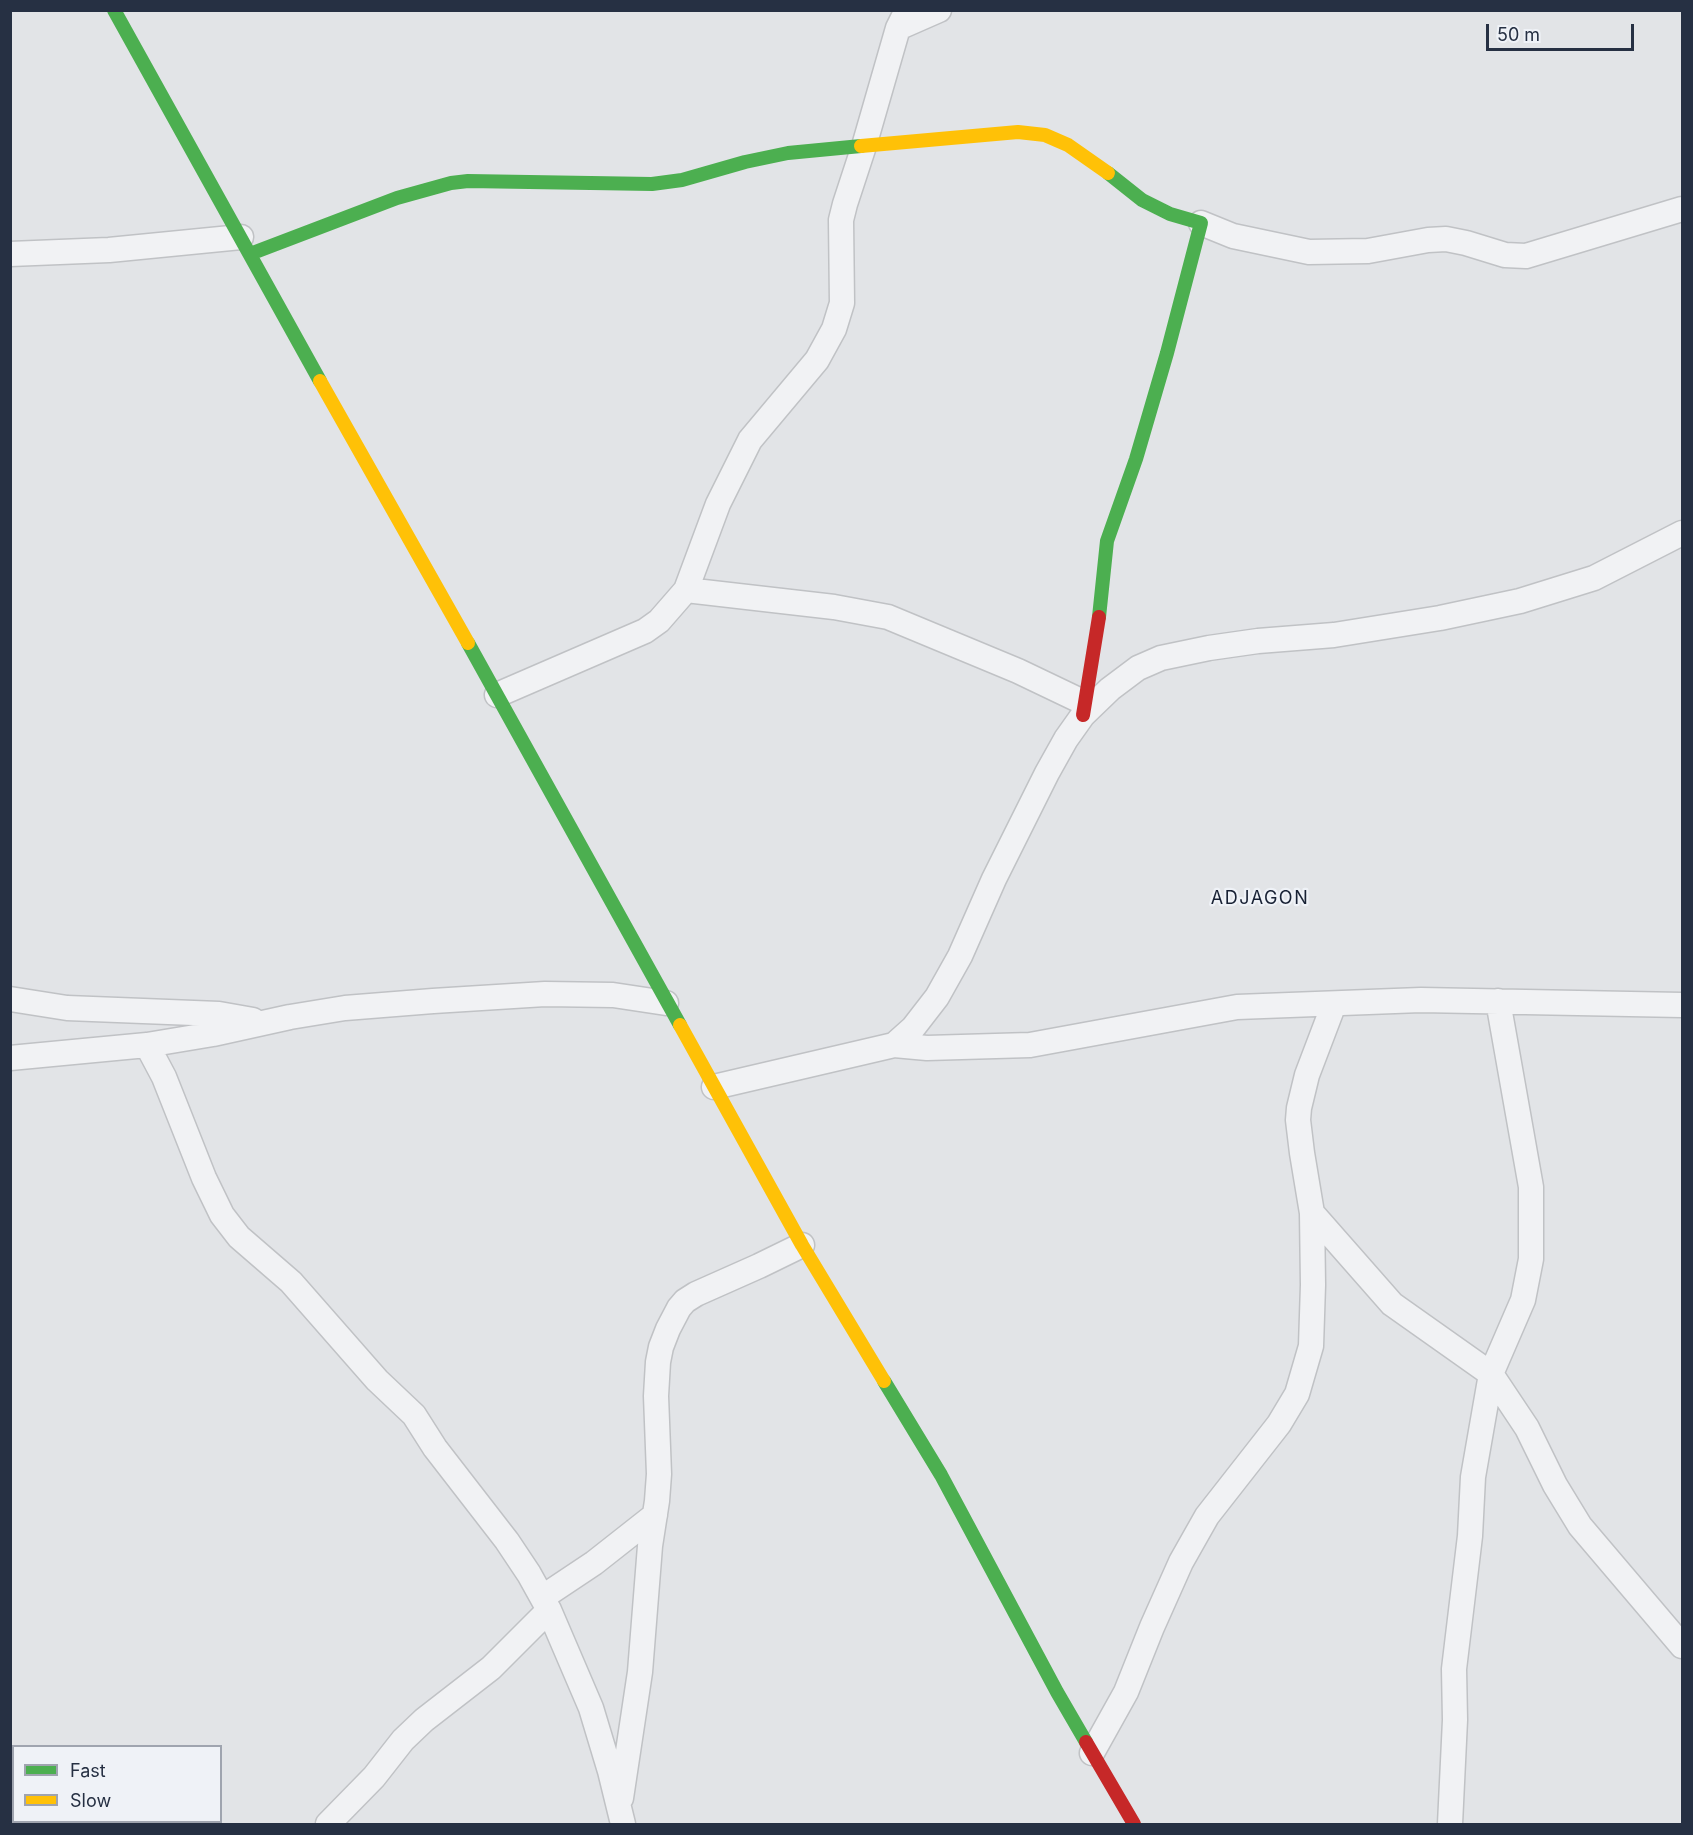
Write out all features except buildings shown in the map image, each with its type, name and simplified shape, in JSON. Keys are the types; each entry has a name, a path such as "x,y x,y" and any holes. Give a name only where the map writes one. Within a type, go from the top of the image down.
{"street":[{"path":"114,10 802,1245 940,1475 1092,1753 1134,1824"},
{"path":"497,695 645,631 659,621 686,590 718,504 750,440 817,360 834,329 842,303 841,220 851,180 864,146 902,19 939,10"},
{"path":"10,254 246,246 451,183 496,181 652,184 682,180 745,162 788,153 1018,132 1045,135 1068,145 1142,200 1170,214 1233,236 1309,252 1368,251 1446,239 1505,255 1526,255 1682,209"},
{"path":"1085,710 1098,638 1107,541 1136,459 1201,224"},
{"path":"894,1045 913,1028 937,997 960,956 994,879 1066,739 1085,710 1138,668 1161,658 1258,641 1334,635 1416,622 1520,601 1594,578 1683,533"},
{"path":"686,590 834,606 888,617 915,626 1018,671 1085,710"},
{"path":"10,1058 147,1045 345,1008 545,994 613,995 666,1003"},
{"path":"10,999 67,1008 219,1014 264,1022"},
{"path":"714,1087 894,1045 927,1048 1030,1045 1237,1007 1421,1000 1683,1005"},
{"path":"1450,1824 1455,1669 1470,1536 1473,1477 1491,1374 1523,1300 1531,1259 1532,1187 1498,1001"},
{"path":"1092,1753 1126,1692 1181,1562 1207,1516 1279,1424 1297,1394 1311,1346 1313,1285 1312,1213 1299,1131 1299,1108 1307,1075 1334,1004"},
{"path":"147,1045 164,1077 204,1178 222,1215 239,1237 291,1282 377,1380 414,1415 455,1476 507,1541 546,1603 591,1708 620,1819"},
{"path":"1312,1213 1392,1304 1491,1374 1527,1428 1555,1485 1580,1526 1683,1646"},
{"path":"620,1819 640,1672 659,1474 656,1396 658,1362 668,1329 679,1308 696,1294 802,1245"},
{"path":"328,1824 366,1786 403,1740 424,1720 491,1668 546,1603 655,1515"}],"traffic: fast":[{"path":"114,10 320,381"},
{"path":"250,254 397,198 451,183 468,181 652,184 682,180 745,162 788,153 861,146"},
{"path":"1099,617 1107,541 1136,459 1201,223 1170,214 1142,200 1108,173"},
{"path":"468,643 680,1025"},
{"path":"884,1381 941,1475 1086,1742"}],"traffic: slow":[{"path":"861,146 1018,132 1045,135 1068,145 1108,173"},
{"path":"320,381 468,643"},
{"path":"680,1025 802,1245 884,1381"}],"traffic: jam":[{"path":"1083,715 1099,617"},
{"path":"1086,1742 1134,1824"}],"district":[{"name":"ADJAGON","path":"1260,899"}]}
